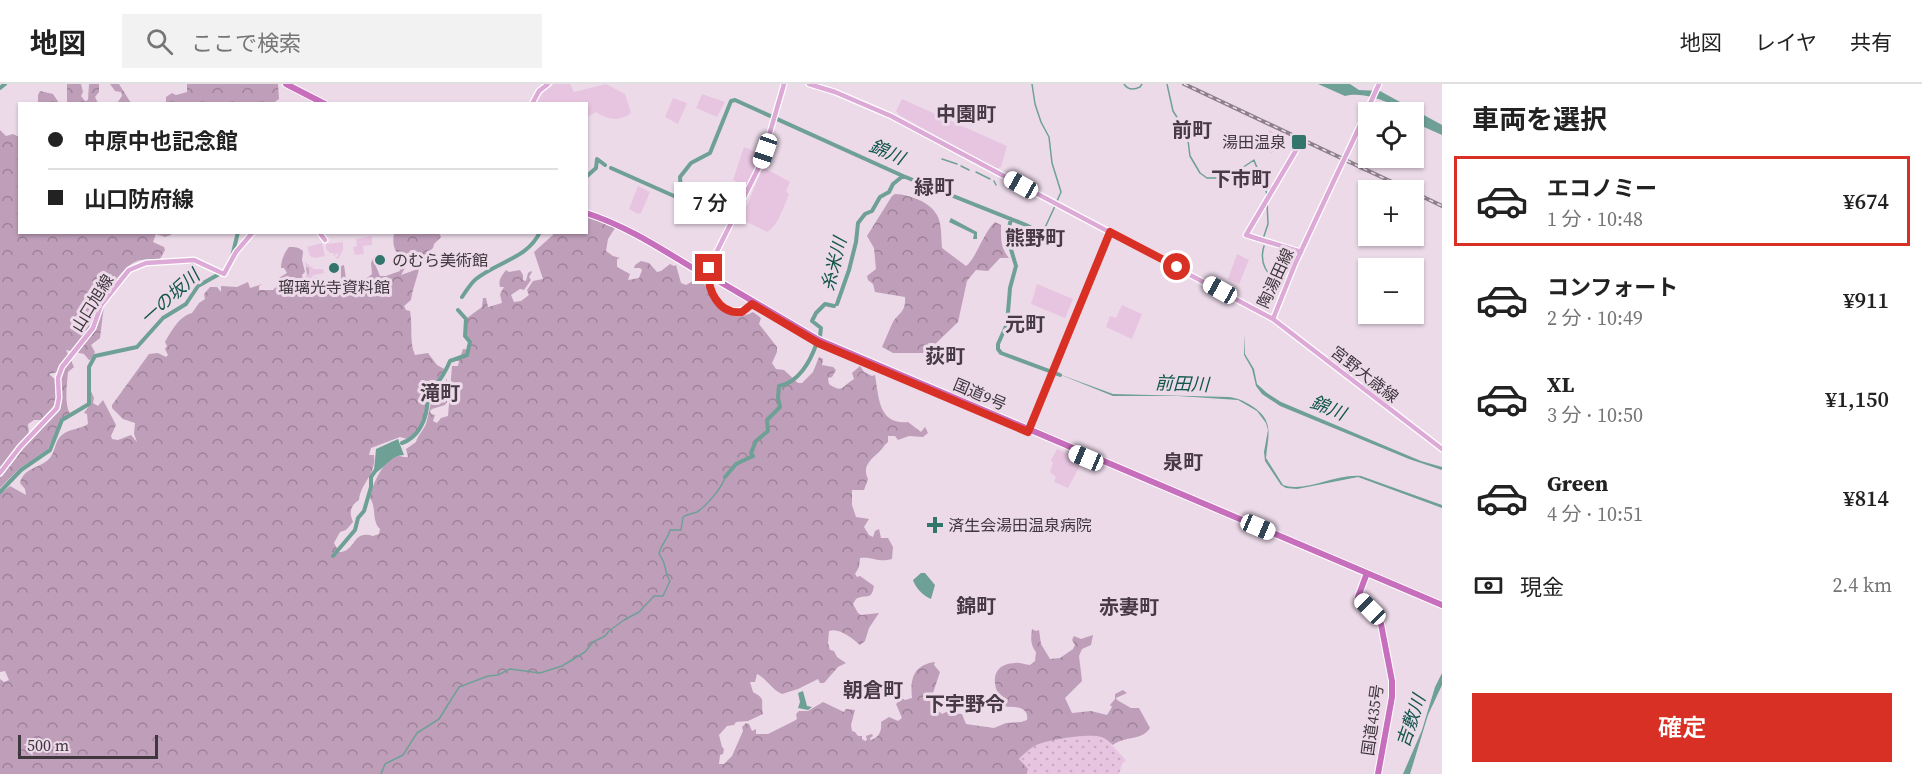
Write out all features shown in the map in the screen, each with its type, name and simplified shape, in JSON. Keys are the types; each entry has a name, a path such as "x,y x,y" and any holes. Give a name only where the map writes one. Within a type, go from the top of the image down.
{"highway":[{"path":"286,84 321,102"},
{"path":"294,84 328,102"},
{"name":"国道9号","path":"588,212 626,225 753,303 819,340 1442,607"},
{"name":"国道435号","path":"1366,574 1358,597 1378,617 1381,624 1392,688 1378,774"}],"main road":[{"path":"532,102 534,94 543,84"},
{"path":"532,102 539,91 548,84"},
{"path":"753,303 742,312 727,309 712,293 708,285 708,274 711,263 759,169 784,84"},
{"path":"809,84 835,92 891,116 1110,232 1028,431"},
{"name":"陶湯田線","path":"1110,232 1273,319 1301,252 1379,84"},
{"path":"1298,147 1246,235 1301,252"},
{"name":"山口旭線","path":"0,473 57,408 58,378 67,361 93,328 101,306 125,274 135,266 146,263 195,260 220,273 228,270 236,252 251,234"},
{"path":"320,234 325,240"},
{"name":"宮野大歳線","path":"1273,319 1442,449"}],"green space":[{"path":"67,84 81,84 83,92 81,96 85,101 88,100 89,84 99,84 99,92 95,97 98,102 67,102"},
{"path":"110,84 119,84 130,102 118,102 122,96 121,92 115,91"},
{"path":"187,84 278,84 279,99 275,102 166,102 166,97 172,93 176,95 187,92"},
{"path":"554,84 570,84 574,92 606,84 625,94 631,113 618,119 605,117 596,112 588,116 588,102 536,102 543,92"},
{"path":"40,91 53,94 58,102 38,102"},
{"path":"702,94 725,102 717,117 696,108"},
{"path":"673,98 687,103 678,124 665,117"},
{"path":"902,99 1007,146 1001,167 996,169 899,115 896,111"},
{"path":"0,130 6,136 13,134 18,136 18,234 156,234 153,242 164,247 165,250 160,259 133,263 114,282 82,345 95,328 104,305 100,338 91,345 95,352 92,359 89,360 84,354 66,350 74,367 68,372 67,382 66,399 70,414 62,418 48,449 20,468 0,488 0,476 26,443 58,409 61,374 68,362 66,360 58,372 49,374 57,381 56,397 51,411 44,420 34,420 28,424 29,435 18,445 0,469"},
{"path":"1270,130 1274,133 1270,139 1281,147 1271,153 1259,147 1264,143 1264,138"},
{"path":"744,147 760,154 747,186 733,180"},
{"path":"763,167 790,182 786,191 789,194 780,215 767,232 747,222 743,215"},
{"path":"638,186 650,192 641,213 638,214 629,209"},
{"path":"895,194 919,200 934,210 940,223 942,248 966,266 995,222 1001,225 1001,239 1009,258 1000,258 988,271 976,270 967,281 958,322 926,353 893,353 882,347 894,320 903,310 905,297 875,292 867,276 876,269 874,248 867,236"},
{"path":"588,216 615,228 608,239 606,251 620,258 617,259 617,267 630,274 628,280 639,278 642,270 634,268 641,261 649,263 657,272 670,264 676,265 681,283 686,285 693,281 704,284 723,310 729,314 743,316 753,312 761,318 759,324 777,347 772,363 776,369 784,370 798,383 802,383 813,372 819,357 823,359 822,365 833,367 836,370 832,377 828,378 829,384 840,389 854,379 852,373 860,366 864,372 875,375 879,400 885,414 898,422 908,422 921,432 925,427 928,433 923,437 909,436 898,440 895,436 888,436 888,442 868,464 866,475 868,479 864,490 852,490 852,505 856,517 869,519 864,527 869,535 873,537 875,531 879,529 881,538 888,538 893,547 892,559 860,558 855,574 874,586 870,596 860,597 853,604 858,613 861,615 879,613 869,628 865,641 860,645 841,632 829,631 830,650 846,663 838,667 824,683 820,683 818,679 782,694 757,674 755,682 750,682 753,692 762,699 763,714 748,721 736,722 734,725 727,726 719,735 724,749 723,754 720,755 719,764 724,764 732,756 743,731 742,727 746,723 752,731 756,729 756,734 768,734 797,719 796,714 799,711 808,711 823,702 844,712 846,709 855,710 851,725 852,731 862,736 865,741 866,736 872,734 870,740 876,738 881,722 889,717 898,721 902,718 896,704 902,698 905,700 912,698 914,674 922,666 935,662 934,665 940,672 933,693 939,701 936,709 942,714 946,712 962,714 966,724 994,728 1006,723 1027,720 1024,710 1007,707 1002,701 995,680 1000,668 1006,665 1017,663 1030,665 1035,661 1036,652 1031,638 1032,629 1039,630 1041,644 1050,659 1060,658 1073,649 1074,636 1081,639 1093,635 1091,645 1082,649 1079,656 1082,681 1065,698 1072,713 1091,711 1107,715 1112,707 1110,705 1115,699 1115,694 1123,690 1127,693 1116,698 1117,700 1131,708 1139,708 1150,728 1147,732 1113,745 1106,739 1095,736 1038,744 1019,759 1028,769 1027,774 0,774 0,679 4,682 9,680 5,671 0,672 0,494 10,486 26,495 20,483 25,474 48,460 62,435 88,424 87,414 84,413 91,403 91,391 94,398 93,403 98,406 103,400 116,425 112,439 118,440 131,435 137,442 134,434 135,423 123,419 112,408 112,405 149,354 158,353 166,357 168,355 165,342 179,321 192,313 205,299 204,294 210,287 217,287 221,292 221,286 237,287 248,282 250,288 263,284 259,286 259,290 273,290 280,283 279,278 287,273 281,265 289,247 303,251 302,260 305,272 302,275 303,280 307,283 316,277 324,287 341,284 341,266 344,265 347,286 367,284 367,278 372,274 371,263 375,255 378,260 375,264 380,276 400,271 399,264 406,266 401,275 415,270 413,265 397,253 393,240 394,234 440,234 441,237 433,248 420,259 411,300 404,306 410,311 412,345 415,355 428,353 437,365 446,370 433,387 434,393 420,428 413,437 407,439 400,437 371,448 369,455 374,455 373,468 362,488 359,500 351,509 353,522 346,530 340,532 334,543 339,552 344,551 349,549 361,536 379,534 380,529 370,498 376,480 388,461 399,456 408,457 406,449 416,442 425,426 433,398 439,400 445,392 444,386 447,378 447,402 430,411 435,415 433,421 437,423 441,418 448,416 452,366 458,366 459,361 454,361 460,358 463,349 470,350 470,340 466,334 467,318 482,307 483,298 486,298 488,307 502,303 500,294 504,287 500,287 500,282 506,270 509,272 520,270 523,280 526,281 528,273 532,272 529,277 531,280 524,290 520,289 511,295 514,302 521,301 529,295 527,290 533,281 543,279 534,252 554,234 588,234"},
{"path":"156,234 171,234 165,237"},
{"path":"372,236 372,245 363,246 364,254 355,255 353,247 357,246 356,239"},
{"path":"343,242 343,250 338,259 335,257 338,253 333,256 334,253 326,249 326,244"},
{"path":"322,243 325,256 315,258 310,256 307,247"},
{"path":"1237,254 1249,260 1239,284 1228,279"},
{"path":"305,262 314,269 323,269 324,273 314,275 307,282 304,280 307,274"},
{"path":"1037,284 1073,299 1065,318 1031,304"},
{"path":"1122,305 1142,314 1132,339 1106,327 1110,316 1116,318"},
{"path":"1057,449 1083,460 1068,488 1054,482 1056,477 1050,472 1053,463 1051,460"},
{"path":"1093,735 1104,737 1126,760 1119,774 1028,774 1028,769 1019,760 1038,744 1062,738"}],"shaded area":[{"path":"1318,84 1350,84 1359,90 1380,91 1400,102 1386,102 1368,96 1345,96"},
{"path":"1424,115 1442,125 1442,135 1424,127"},
{"path":"951,218 977,232 977,239 973,239 974,234 949,222"},
{"path":"1245,334 1245,354 1254,369 1257,384 1267,393 1281,402 1421,461 1442,467 1442,470 1409,459 1280,406 1262,394 1256,386 1252,369 1244,355"},
{"path":"1056,373 1113,394 1229,397 1244,401 1259,412 1267,423 1269,435 1266,458 1283,485 1301,487 1342,477 1361,476 1442,505 1442,508 1358,477 1297,489 1286,488 1281,485 1265,461 1264,452 1268,430 1266,423 1257,411 1238,400 1178,396 1113,396"},
{"path":"398,439 404,455 393,459 377,472 374,470 376,449"},
{"path":"921,573 925,573 935,585 931,599 922,594 914,583 913,580"},
{"path":"1442,673 1442,685 1428,715 1410,774 1403,774 1422,730 1435,687"},
{"path":"803,691 807,706 812,707 808,710 798,708 800,702 798,693"}],"waterway":[{"path":"0,88 5,84"},
{"path":"1032,84 1035,104 1049,137 1052,163 1061,192 1057,201"},
{"path":"1124,84 1133,89 1142,84"},
{"path":"1167,84 1173,111 1187,133 1190,156 1200,173 1207,178 1227,178 1254,160 1264,183 1267,198"},
{"name":"錦川","path":"611,168 674,196 679,195 680,177 691,163 710,153 731,101 735,100 903,176 1026,225 1061,243"},
{"path":"588,175 596,168 597,159 605,165"},
{"path":"942,159 957,164"},
{"path":"961,166 969,170"},
{"path":"976,172 990,179"},
{"name":"糸米川","path":"837,304 849,270 858,223 865,214 872,211 880,197 889,192 893,184 903,176"},
{"path":"994,181 996,185"},
{"path":"1263,239 1268,224 1267,202"},
{"path":"1044,235 1043,232 1055,206"},
{"name":"前田川","path":"1011,219 1007,236 1016,266 1010,288 1007,324 998,349 1001,353 1060,375"},
{"name":"一の坂川","path":"232,257 238,234"},
{"path":"462,297 476,279 520,254 535,241 539,234"},
{"path":"1264,246 1262,258 1265,268 1273,277 1284,282"},
{"name":"一の坂川","path":"0,492 21,470 50,450 62,420 89,404 89,367 95,356 137,347 163,318 186,304 198,286 221,273"},
{"name":"糸米川","path":"820,336 821,328 812,321 825,304 834,306"},
{"path":"402,443 412,438 422,424 427,407 426,392 441,379 450,361 467,355 470,342 465,336 466,319 458,310"},
{"name":"糸米川","path":"725,477 736,464 753,456 751,453 756,441 768,431 767,420 780,407 779,386 792,381 807,365 816,345"},
{"path":"333,556 355,530 358,518 364,511 371,487 371,477 378,467"},
{"path":"381,774 385,764 403,755 417,733 439,719 459,687 510,669 540,673 562,666 585,652 593,642 605,636 624,620 639,612 654,596 663,596 670,581 659,554 661,547 670,530 681,530 683,517 697,512 704,506 725,477"}],"railway":[{"path":"1184,84 1388,180"},
{"path":"1424,197 1442,206"}],"place":[{"name":"湯田温泉","path":"1299,142"},
{"name":"のむら美術館","path":"380,260"},
{"name":"瑠璃光寺資料館","path":"334,268"},
{"name":"済生会湯田温泉病院","path":"935,525"}],"district":[{"name":"中園町","path":"966,114"},
{"name":"前町","path":"1192,130"},
{"name":"下市町","path":"1241,179"},
{"name":"緑町","path":"934,187"},
{"name":"熊野町","path":"1035,238"},
{"name":"元町","path":"1025,324"},
{"name":"荻町","path":"945,356"},
{"name":"滝町","path":"440,393"},
{"name":"泉町","path":"1183,462"},
{"name":"錦町","path":"976,606"},
{"name":"赤妻町","path":"1129,607"},
{"name":"朝倉町","path":"873,690"},
{"name":"下宇野令","path":"965,704"}],"route":[{"path":"709,268 710,290 727,309 742,312 752,304 818,343 1028,432 1110,232 1177,267"}],"water label":[{"name":"吉敷川","path":"1411,721"}]}
